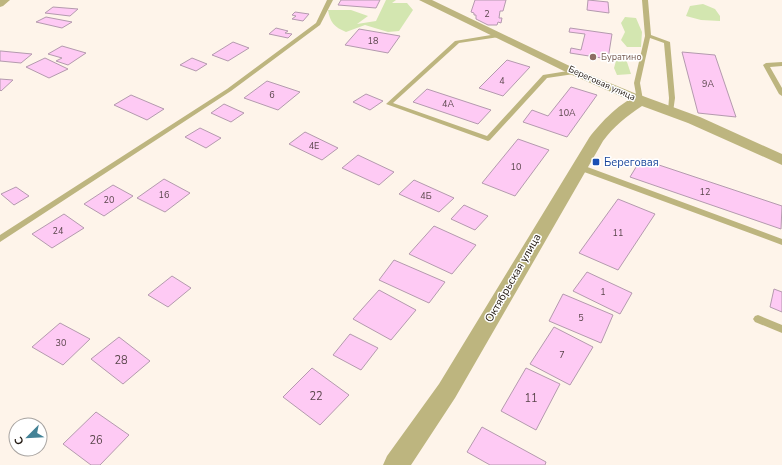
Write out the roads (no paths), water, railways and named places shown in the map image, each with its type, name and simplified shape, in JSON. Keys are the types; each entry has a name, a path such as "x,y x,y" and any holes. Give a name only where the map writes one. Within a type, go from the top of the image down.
{"street":[{"path":"0,4 6,0"},
{"name":"Береговая улица","path":"424,0 574,72 670,111 782,160"},
{"name":"Октябрьская улица","path":"396,465 447,392 579,167 604,128 640,100"}],"lane":[{"path":"0,239 229,90 318,24 330,0"},
{"path":"640,100 637,83 648,36 645,0"},
{"path":"497,36 457,42 389,104 488,139 545,76 574,72"},
{"path":"648,36 667,42 672,98 670,111"},
{"path":"782,64 766,65 782,94"},
{"path":"579,167 782,242"},
{"path":"758,319 782,329"}],"place":[{"name":"Буратино","path":"593,57"},
{"name":"Береговая","path":"596,162"}]}
